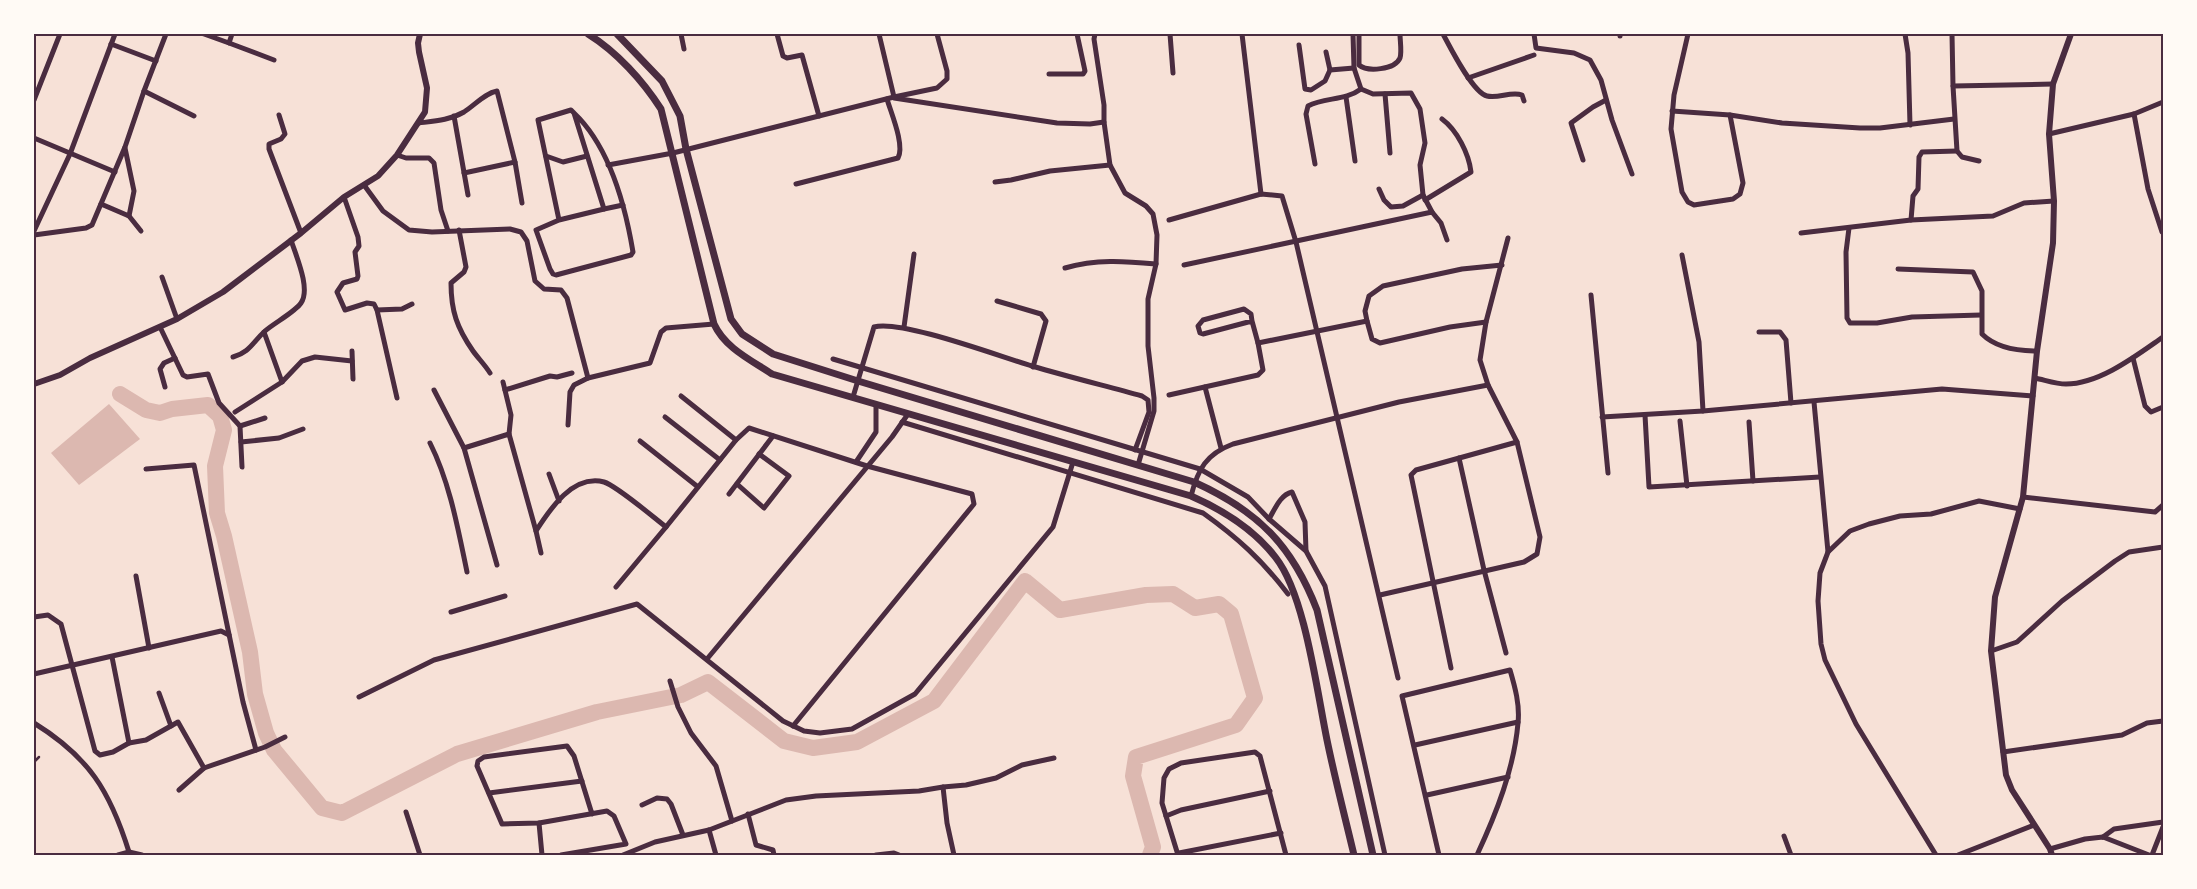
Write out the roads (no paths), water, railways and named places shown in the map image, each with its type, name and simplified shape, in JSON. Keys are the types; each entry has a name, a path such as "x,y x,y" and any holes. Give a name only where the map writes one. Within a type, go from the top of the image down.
{"main road":[{"path":"588,34 598,40 647,87 661,110 714,324 719,334 736,351 772,374 1191,496 1217,508 1238,522 1256,537 1277,559 1292,590 1302,620 1331,762 1354,855"},
{"path":"617,34 662,81 680,116 686,149 731,320 742,334 773,354 1194,482 1236,503 1272,532 1288,552 1309,589 1317,610 1373,855"}],"street":[{"path":"34,100 60,34"},
{"path":"34,233 70,154 115,34"},
{"path":"34,233 89,226 115,172 166,34"},
{"path":"204,34 274,60"},
{"path":"229,43 232,34"},
{"path":"34,384 60,375 90,358 177,319 223,292 301,233 344,197 378,176 397,154 425,112 428,96 419,52 420,34"},
{"path":"681,34 684,49"},
{"path":"777,34 783,56 787,58 802,55 819,116"},
{"path":"796,184 898,158 900,154 900,140 879,34"},
{"path":"608,165 673,153 937,88 947,79 947,71 937,34"},
{"path":"1049,74 1083,74 1085,70 1077,34"},
{"path":"1095,34 1094,39 1110,165 1125,193 1146,206 1153,214 1157,235 1156,264 1148,299 1148,346 1154,411 1138,465"},
{"path":"1170,34 1173,74"},
{"path":"1242,34 1261,194"},
{"path":"1353,34 1354,68 1361,89 1373,94 1411,93 1420,109 1425,143 1420,165 1424,197 1432,212 1442,223 1447,240"},
{"path":"1358,34 1359,64 1364,68 1385,67 1396,63 1400,56 1400,34"},
{"path":"1443,34 1468,78 1484,95 1489,97 1517,94 1522,95 1524,101"},
{"path":"1534,34 1536,48 1574,53 1590,60 1601,80 1606,100 1632,174"},
{"path":"1688,34 1672,111 1671,129 1682,192 1688,202 1694,205 1733,199 1740,194 1742,183 1730,115"},
{"path":"1904,34 1908,53 1910,125"},
{"path":"1952,34 1956,151 1962,157 1979,161"},
{"path":"2071,34 2053,84 2049,134 2054,201 2053,243 2037,351 2023,497 1995,597 1991,650 2006,775 2012,790 2051,852 2085,839 2103,837 2151,855 2163,827"},
{"path":"111,44 156,62"},
{"path":"1299,45 1305,89 1311,90 1325,81 1330,70 1326,52"},
{"path":"1468,78 1534,55"},
{"path":"1330,70 1354,68"},
{"path":"1953,86 2053,84"},
{"path":"1315,164 1306,114 1308,106 1315,102 1346,97 1361,89"},
{"path":"144,91 194,116"},
{"path":"419,123 441,121 454,116 497,91 515,162 522,203"},
{"path":"1385,94 1390,153"},
{"path":"1346,97 1356,161"},
{"path":"891,98 1057,123 1090,124 1104,122"},
{"path":"1583,160 1571,123 1606,100"},
{"path":"2049,134 2134,114 2163,102"},
{"path":"559,220 538,120 569,110 574,113 597,140 623,205 632,247 631,255 556,275 553,274 536,230 559,220 623,205"},
{"path":"1672,111 1730,115 1782,123 1860,128 1910,125 1954,119"},
{"path":"574,113 604,210"},
{"path":"2134,114 2148,189 2162,232"},
{"path":"279,115 285,134 281,139 269,144 268,147 301,233"},
{"path":"454,116 468,194"},
{"path":"1379,189 1384,200 1391,207 1403,206 1470,172 1470,160 1450,125 1442,119"},
{"path":"34,138 115,172"},
{"path":"125,147 134,191 129,216"},
{"path":"1911,220 1913,196 1918,189 1919,157 1922,152 1956,151"},
{"path":"397,154 406,158 429,158 434,163 441,210 448,231"},
{"path":"546,156 563,162 587,156"},
{"path":"464,173 515,162"},
{"path":"994,182 1050,171 1110,165"},
{"path":"364,185 383,211 404,228 415,231 510,229 523,234 527,241 535,281 544,289 562,290 567,298 588,378"},
{"path":"1169,220 1261,194 1282,195 1296,242 1398,678"},
{"path":"344,197 358,237 359,246 355,252 358,276 357,280 343,284 337,292 345,310 367,303 374,304 397,398"},
{"path":"1800,233 1911,220 1993,216 2024,203 2054,201"},
{"path":"101,204 129,216 141,230"},
{"path":"1184,265 1432,212"},
{"path":"1849,228 1846,252 1847,318 1850,323 1877,323 1912,317 1981,315"},
{"path":"459,230 466,267 463,274 451,283 453,314 473,350 490,373"},
{"path":"1380,595 1524,562 1537,554 1540,538 1517,442 1488,385 1480,360 1486,322 1508,238"},
{"path":"233,357 246,352 264,332 301,304 304,295 301,272 291,240"},
{"path":"904,327 914,254"},
{"path":"1682,255 1699,342 1704,411"},
{"path":"1065,268 1082,263 1112,260 1156,264"},
{"path":"1486,322 1450,327 1380,343 1372,339 1365,311 1369,296 1383,286 1462,269 1502,265"},
{"path":"1898,270 1973,272 1982,291 1982,334 1986,338 2008,348 2037,351"},
{"path":"162,277 177,319"},
{"path":"1591,295 1608,473"},
{"path":"997,301 1041,314 1045,318 1046,321 1033,366"},
{"path":"377,310 402,309 412,304"},
{"path":"1169,395 1261,373 1263,365 1251,314 1244,309 1203,320 1198,326 1200,333 1203,334 1252,321"},
{"path":"1258,343 1367,320"},
{"path":"568,425 570,392 574,385 588,378 650,363 661,332 666,328 714,324"},
{"path":"853,397 874,327 880,325 904,327 1033,366 1142,396 1148,400 1149,412 1135,450"},
{"path":"160,326 185,377 209,375 219,403 240,426 242,467"},
{"path":"264,332 282,382"},
{"path":"1758,332 1780,332 1786,340 1791,403"},
{"path":"2035,378 2066,384 2089,380 2133,358 2163,337"},
{"path":"352,351 353,379"},
{"path":"235,412 282,382 302,361 314,357 352,361"},
{"path":"165,387 160,369 164,363 175,358"},
{"path":"2133,358 2146,406 2151,412 2163,407"},
{"path":"834,359 862,369 1200,469 1248,497 1269,519 1306,550 1325,586 1385,855"},
{"path":"505,390 550,376 557,377 572,373"},
{"path":"503,382 510,415 509,434 541,553"},
{"path":"1191,496 1194,482 1205,461 1221,448 1400,402 1488,385"},
{"path":"1204,387 1221,448"},
{"path":"1602,417 1814,402 1942,389 2033,396"},
{"path":"434,390 464,448 497,565"},
{"path":"681,396 736,440"},
{"path":"1814,402 1828,552"},
{"path":"856,462 876,432 876,405"},
{"path":"707,660 770,586 908,414"},
{"path":"1645,415 1649,487 1820,477"},
{"path":"240,426 265,418"},
{"path":"665,418 720,460"},
{"path":"902,422 1203,513 1236,538 1266,566 1288,594"},
{"path":"1680,422 1687,486"},
{"path":"1749,422 1753,481"},
{"path":"616,587 736,440 749,428 868,466 972,494 974,504 793,726"},
{"path":"241,442 279,438 303,429"},
{"path":"464,448 509,434"},
{"path":"729,494 773,436"},
{"path":"640,442 698,487"},
{"path":"1451,668 1411,475 1416,470 1517,442"},
{"path":"430,443 440,462 459,532 467,572"},
{"path":"737,484 764,508 789,476 760,454"},
{"path":"1459,458 1484,570 1506,653"},
{"path":"359,697 434,660 637,604 783,721 804,731 820,733 852,729 915,694 1053,527 1073,462"},
{"path":"146,469 194,465 243,702 256,750"},
{"path":"549,474 558,501"},
{"path":"536,531 558,501 576,486 593,482 606,483 666,527"},
{"path":"1269,519 1281,498 1292,492 1305,522 1306,550"},
{"path":"2023,497 2155,512 2163,506"},
{"path":"1936,855 1856,724 1825,660 1821,644 1818,601 1820,573 1828,552 1850,531 1869,524 1900,516 1931,514 1979,501 2020,509"},
{"path":"1991,650 2018,642 2062,601 2129,552 2163,547"},
{"path":"136,576 149,648"},
{"path":"451,612 504,596"},
{"path":"34,617 48,615 61,624 95,750 100,755 114,752 130,743 146,740 178,722 204,768"},
{"path":"34,674 221,631 229,635"},
{"path":"112,657 130,743"},
{"path":"1439,855 1427,795 1402,696 1510,670 1516,692 1518,722 1508,777 1495,816 1477,855"},
{"path":"670,681 678,707 691,733 716,766 732,821"},
{"path":"159,693 171,726"},
{"path":"2003,752 2122,734 2147,723 2163,721"},
{"path":"1415,745 1518,722"},
{"path":"34,723 60,739 101,784 120,823 129,852"},
{"path":"179,790 204,768 265,747 285,737"},
{"path":"561,855 579,854 626,844 611,813 604,811 592,814 539,823 502,824 477,766 478,761 484,757 562,746 572,751 592,814"},
{"path":"1281,833 1179,854 1162,803 1164,778 1168,769 1182,763 1255,752 1260,756 1270,791 1281,833 1286,855"},
{"path":"623,855 656,842 709,830 786,800 816,796 919,791 966,784 996,778 1022,764 1054,758"},
{"path":"1427,795 1508,777"},
{"path":"489,793 582,781"},
{"path":"943,787 947,823 954,855"},
{"path":"1166,816 1181,810 1270,791"},
{"path":"642,805 658,798 667,799 671,804 683,835"},
{"path":"406,812 420,855"},
{"path":"748,814 756,845 773,850 774,855"},
{"path":"2103,837 2114,829 2163,822"},
{"path":"539,823 542,855"},
{"path":"1958,855 2034,825"},
{"path":"709,830 716,855"},
{"path":"1784,836 1791,855"},
{"path":"118,855 129,852 142,855"},
{"path":"876,855 894,853 899,855"}],"lane":[{"path":"34,762 39,758"}],"waterway":[{"path":"120,394 146,410 160,413 172,409 208,405 220,416 224,430 215,466 217,513 250,652 255,694 266,733 274,750 322,808 342,813 457,754 597,712 681,695 708,682 784,741 813,748 857,742 934,701 1025,581 1060,610 1146,595 1173,594 1195,608 1219,604 1231,614 1255,698 1236,725 1136,757 1133,776 1153,847 1150,855"}]}
